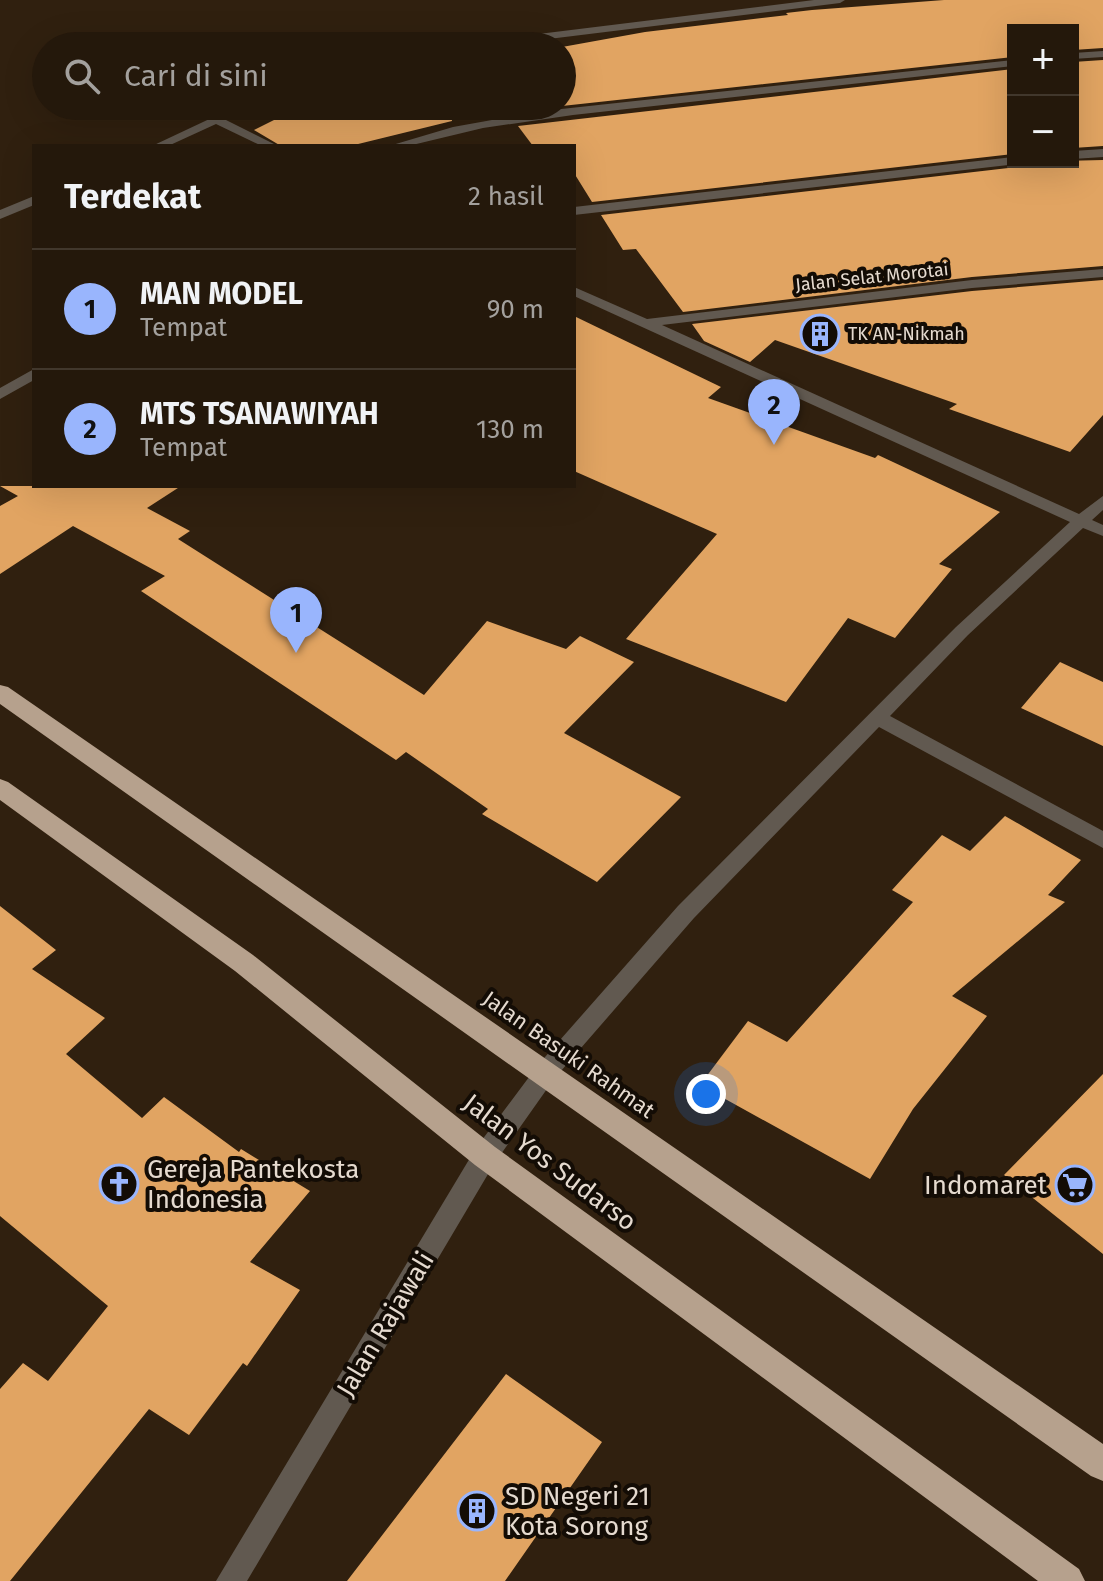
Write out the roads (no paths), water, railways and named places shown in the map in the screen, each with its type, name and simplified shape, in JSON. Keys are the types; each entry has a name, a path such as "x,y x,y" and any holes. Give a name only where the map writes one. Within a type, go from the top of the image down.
{"highway":[{"name":"Jalan Basuki Rahmat","path":"0,693 1103,1464"},
{"name":"Jalan Yos Sudarso","path":"0,788 244,963 485,1156 1067,1581"}],"street":[{"path":"576,32 840,0"},
{"path":"1079,56 1103,54"},
{"path":"576,112 1007,64"},
{"path":"163,144 217,120 268,144"},
{"path":"402,144 452,130 516,120"},
{"path":"1079,155 1103,153"},
{"path":"576,211 1007,162"},
{"path":"0,215 32,201"},
{"name":"Jalan Selat Morotai","path":"646,323 972,284 1103,273"},
{"path":"576,292 1103,531"},
{"path":"0,394 32,375"},
{"name":"Jalan Rajawali","path":"231,1581 485,1156 546,1072 686,912 962,631 1103,501"},
{"path":"877,717 1103,840"}],"place":[{"name":"TK AN-Nikmah","path":"820,334"},
{"name":"MTS TSANAWIYAH","path":"774,445"},
{"name":"MAN MODEL","path":"296,653"},
{"name":"Gereja Pantekosta Indonesia","path":"119,1184"},
{"name":"Indomaret","path":"1075,1185"},
{"name":"SD Negeri 21 Kota Sorong","path":"477,1511"}]}
